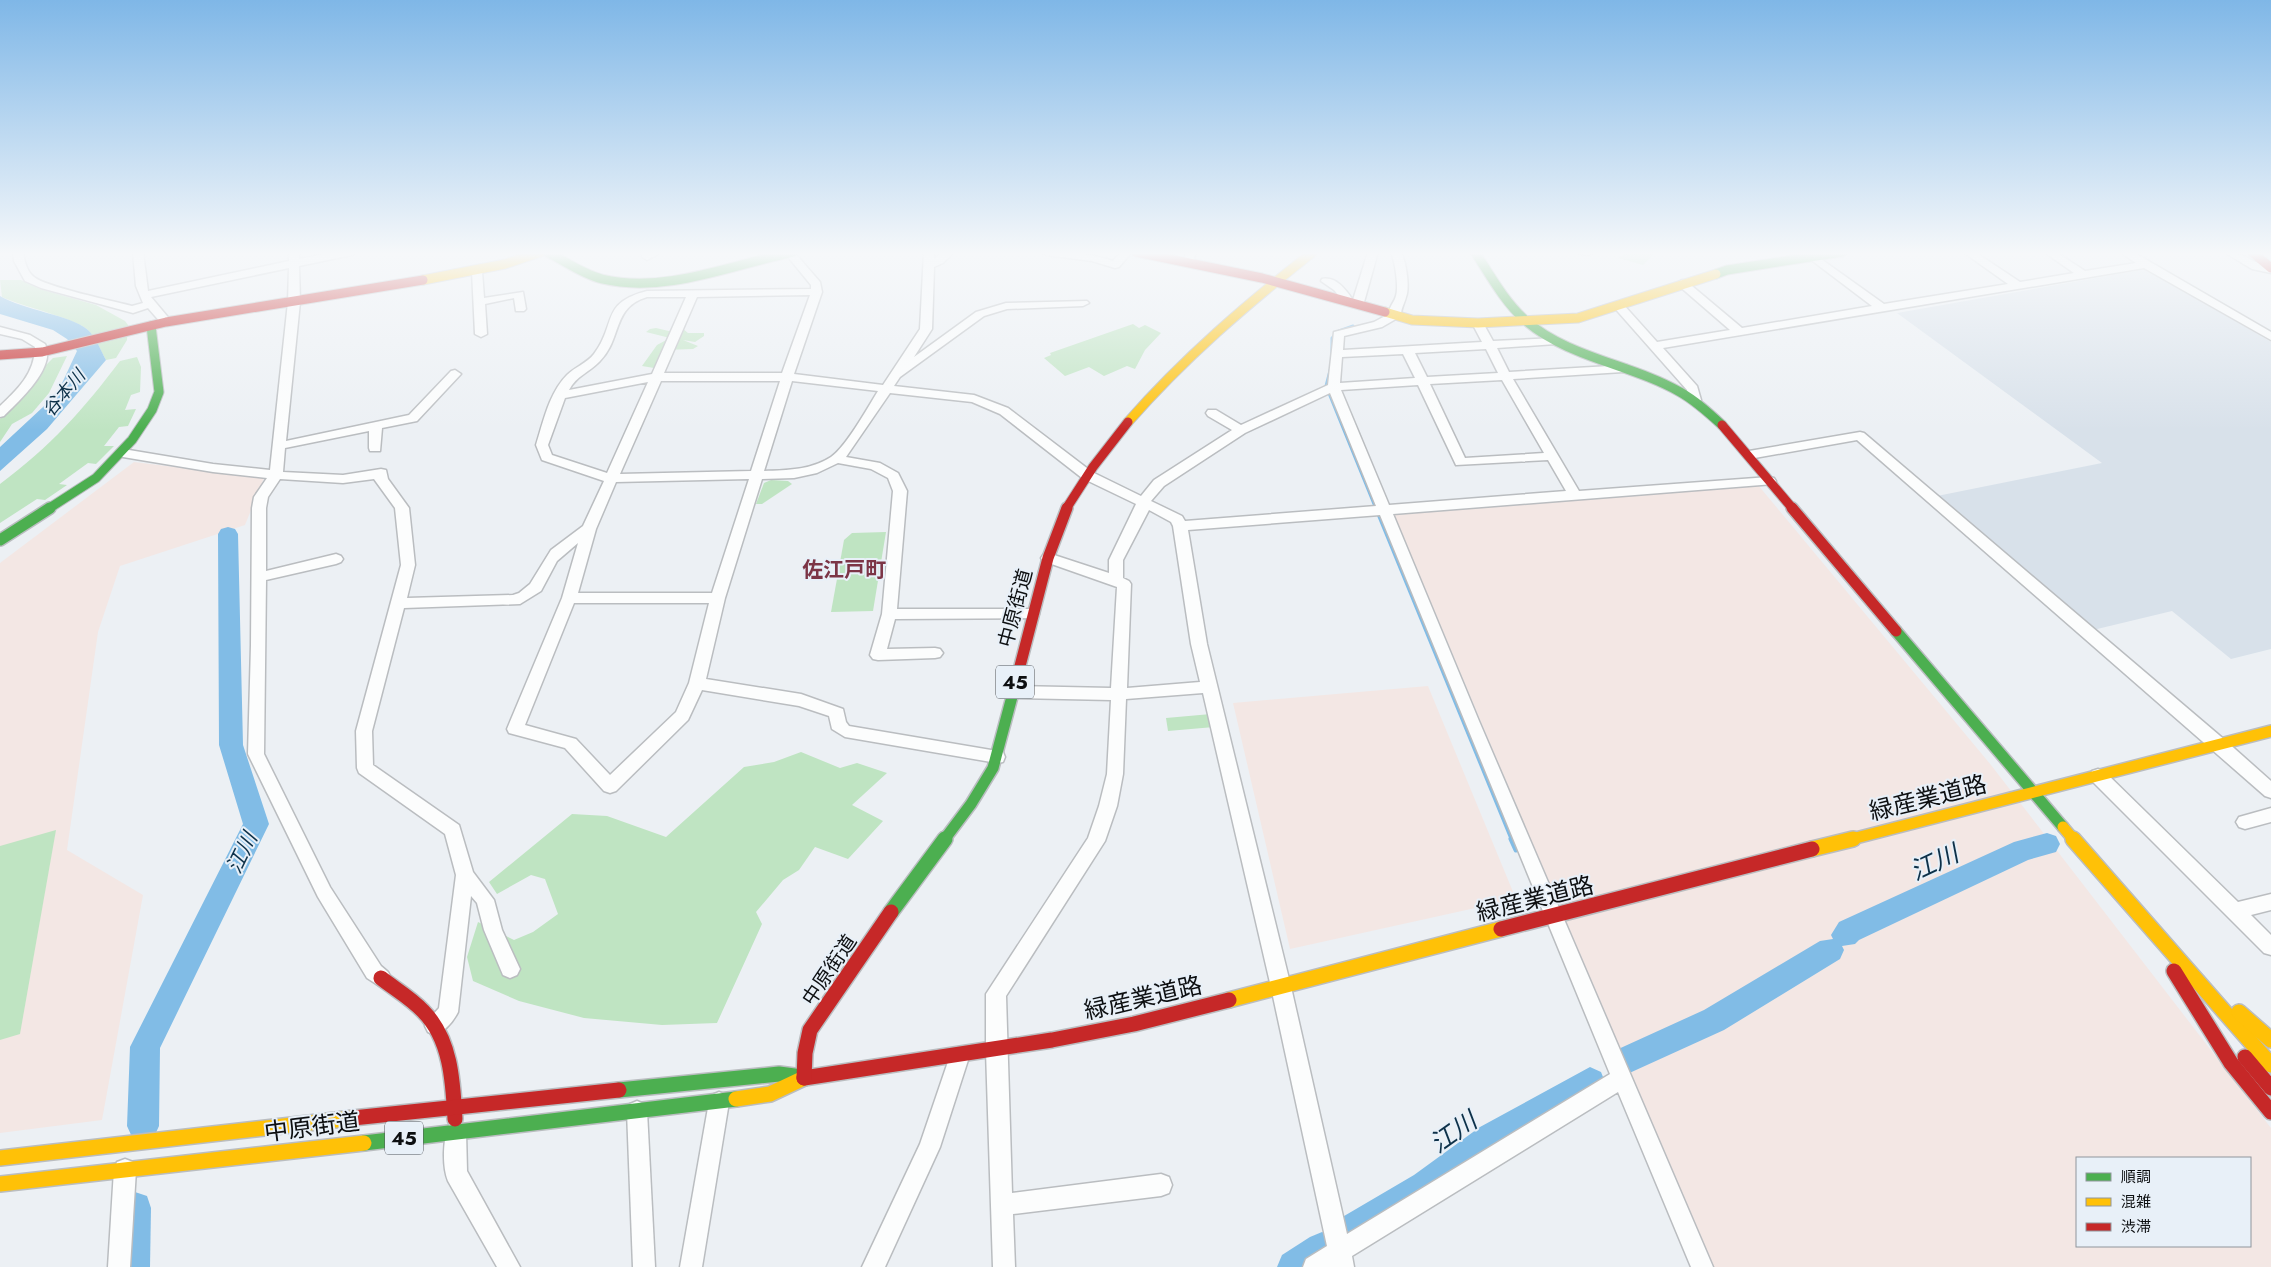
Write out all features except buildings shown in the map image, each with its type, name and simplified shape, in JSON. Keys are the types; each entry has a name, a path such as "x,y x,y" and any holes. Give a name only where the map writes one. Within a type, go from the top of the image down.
{"main road":[{"path":"0,355 45,351 166,322 236,311"},
{"name":"中原街道","path":"804,1078 805,1053 810,1030 892,910 971,804 993,768 1032,614 1048,558 1066,509 1111,440 1152,393 1199,347 1240,311"},
{"path":"1382,311 1426,322 1478,323 1578,318 1599,311"},
{"path":"1517,311 1527,322 1556,341 1673,388 1695,400 1719,422 1749,455 2033,793 2271,1066"},
{"path":"0,540 96,478 123,453 152,410 159,392 147,327"},
{"name":"緑産業道路","path":"804,1078 996,1051 1134,1024 2271,731"},
{"path":"2033,793 2174,971 2271,1088"},
{"path":"2187,968 2271,1040"},
{"path":"2174,971 2231,1064 2271,1112"},
{"path":"382,978 426,1015 435,1026 450,1068 456,1132"},
{"name":"中原街道","path":"0,1158 454,1106 779,1074 804,1078"},
{"name":"中原街道","path":"0,1184 719,1102 770,1094 804,1078"}],"street":[{"path":"157,311 166,322"},
{"path":"293,311 276,476 261,497 256,754 324,892 374,972 382,978"},
{"path":"480,311 481,334"},
{"path":"619,311 600,354 594,362 568,380 542,445 547,457 612,478 794,474 812,470 837,459 854,438 926,329 927,311"},
{"path":"685,311 589,529 569,598 515,729 570,743 610,786 682,716 697,683 718,598 787,376 810,311"},
{"path":"889,383 980,314 987,311"},
{"path":"1395,311 1396,316 1378,324 1338,334 1334,387 1554,917 1702,1267"},
{"path":"1623,311 1693,389 1695,400"},
{"path":"1715,311 1741,333"},
{"path":"1654,346 1870,311"},
{"path":"2227,311 2271,337"},
{"path":"1478,323 1505,376 1574,494"},
{"path":"0,330 35,342 45,351 40,366 0,413"},
{"path":"1337,354 1407,348 1556,341"},
{"path":"1407,348 1461,462 1552,456"},
{"path":"1116,581 1116,560 1143,508 1143,502 1159,482 1241,430 1313,395 1334,387 1623,368"},
{"path":"278,446 413,418 455,374"},
{"path":"561,395 655,378 787,376 889,383 985,402 1004,411 1087,475 1176,519 1180,526 1199,644 1281,987 1341,1259"},
{"path":"1212,412 1241,430"},
{"path":"375,448 376,426"},
{"path":"1749,455 1860,436 2220,745 2271,792"},
{"path":"123,453 197,466 276,476 363,479 381,473 381,479 402,508 408,565 364,731 365,768 453,830 464,875 448,1012 435,1026"},
{"path":"837,459 875,466 893,476 900,491 889,614 878,656 935,653"},
{"path":"1180,526 1386,511 1574,494 1770,481"},
{"path":"398,603 515,600 536,588 551,560 560,549 589,529"},
{"path":"259,577 328,558"},
{"path":"1004,1267 996,1051 996,994 1096,841 1108,806 1115,774 1124,584 1048,558"},
{"path":"569,598 718,598"},
{"path":"889,614 1032,614"},
{"path":"697,683 800,700 837,713 838,725 845,731 997,757"},
{"path":"1012,692 1119,694 1209,687"},
{"path":"2098,776 2271,947"},
{"path":"2245,822 2271,815"},
{"path":"464,875 485,900 493,930 510,969"},
{"path":"2234,910 2271,902"},
{"path":"873,1267 929,1147 959,1057"},
{"path":"1314,1267 1341,1259 1623,1077"},
{"path":"691,1267 719,1102"},
{"path":"637,1111 644,1267"},
{"path":"456,1132 456,1173 509,1267"},
{"path":"119,1267 125,1170"},
{"path":"1001,1206 1161,1185"}],"shaded area":[{"path":"1908,311 2219,311 2271,342 2271,649 2231,659 2172,611 2093,630 1937,496 2102,463 1897,313"},
{"path":"134,462 264,478 245,525 120,566 98,632 67,850 143,895 102,1120 0,1133 0,563"},
{"path":"1758,485 1991,765 2271,1128 2271,1267 1710,1267 1394,515"},
{"path":"1428,686 1516,899 1290,949 1233,703"}],"green space":[{"path":"43,311 107,311 125,321 128,325 127,340 116,358 106,360 88,330 73,321"},
{"path":"1133,324 1139,328 1145,325 1161,333 1145,350 1135,369 1127,366 1104,376 1089,367 1065,376 1044,358 1051,355 1050,353"},
{"path":"656,328 673,332 682,328 688,333 704,333 704,336 695,342 683,340 698,346 693,349 664,350 654,368 642,366 657,345 670,338 646,332"},
{"path":"67,356 49,393 32,413 12,424 0,442 0,419 33,384 43,368 53,358"},
{"path":"137,357 141,367 140,392 131,395 125,410 136,409 128,426 119,427 104,446 114,446 96,464 88,463 59,484 67,485 45,500 37,499 0,523 0,484 35,456 65,427 93,396 120,361"},
{"path":"771,480 788,481 792,484 762,504 756,504 764,483"},
{"path":"886,532 873,611 831,612 844,540 852,533"},
{"path":"1211,714 1214,727 1168,731 1166,718"},
{"path":"801,752 840,768 857,763 887,773 852,805 883,821 848,859 815,847 799,870 783,880 756,912 762,924 717,1023 662,1025 584,1018 519,1001 473,981 467,957 478,922 514,940 533,932 558,914 545,879 531,875 497,894 489,882 572,814 607,816 666,837 744,767 774,762"},
{"path":"56,830 20,1034 0,1040 0,846"}],"water":[{"name":"谷本川","path":"0,311 42,311 70,320 88,330 106,360 47,429 0,471 0,447 57,394 77,351 67,339 53,330 0,314"}],"waterway":[{"path":"1332,353 1332,338 1339,331 1353,326"},
{"path":"1331,367 1326,386 1376,509"},
{"path":"1376,508 1512,840"},
{"name":"江川","path":"143,1126 145,1047 256,824 231,745 228,534"},
{"path":"1511,839 1516,850"},
{"name":"江川","path":"1845,935 1849,931 2023,850 2047,844"},
{"name":"江川","path":"1625,1061 1714,1020 1830,950"},
{"name":"江川","path":"1351,1231 1425,1186 1491,1138 1590,1082"},
{"name":"江川","path":"133,1267 135,1208"},
{"name":"江川","path":"1294,1267 1322,1249"}],"traffic: fast":[{"path":"1516,311 1534,327 1556,341 1656,380 1680,392 1702,406 1722,425"},
{"path":"0,540 96,478 132,440 152,410 159,392 151,326"},
{"path":"1896,631 2063,827"},
{"path":"891,912 971,804 993,768 1013,693"},
{"path":"619,1090 779,1074 802,1077"},
{"path":"364,1143 736,1099"}],"traffic: slow":[{"path":"1128,422 1170,375 1241,311"},
{"path":"1385,312 1412,320 1478,323 1578,318 1600,311"},
{"path":"1812,849 2271,731"},
{"path":"2063,827 2271,1065"},
{"path":"1229,1000 1501,929"},
{"path":"2239,1012 2271,1040"},
{"path":"736,1099 770,1094 804,1078"},
{"path":"0,1158 353,1118"},
{"path":"0,1184 364,1143"}],"traffic: jam":[{"path":"0,355 42,352 166,322 233,311"},
{"path":"1013,693 1048,558 1063,514 1093,467 1128,422"},
{"path":"1722,425 1896,631"},
{"path":"1501,929 1812,849"},
{"path":"804,1078 805,1053 810,1030 891,912"},
{"path":"2174,971 2231,1063 2271,1112"},
{"path":"381,978 416,1005 435,1026 446,1051 449,1064 455,1119"},
{"path":"804,1078 1052,1040 1134,1024 1229,1000"},
{"path":"2245,1057 2271,1088"},
{"path":"353,1118 619,1090"}],"district":[{"name":"佐江戸町","path":"844,570"}]}
